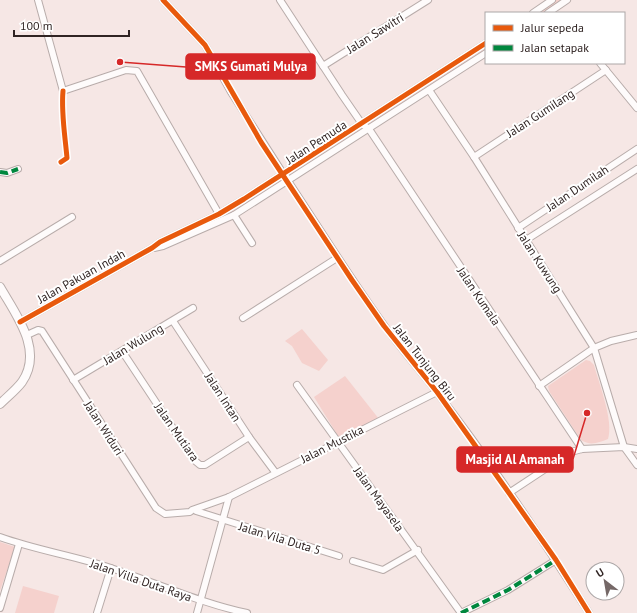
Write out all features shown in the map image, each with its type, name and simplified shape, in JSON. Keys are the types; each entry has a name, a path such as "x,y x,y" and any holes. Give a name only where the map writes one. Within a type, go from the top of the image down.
{"street":[{"path":"38,0 63,91 126,70 137,71 219,214"},
{"name":"Jalan Tunjung Biru","path":"163,0 205,45 231,92 337,258 384,326 436,392 509,493 556,560 589,613"},
{"path":"280,0 362,124 369,129"},
{"name":"Jalan Sawitri","path":"323,66 428,0"},
{"path":"534,12 544,2 552,0"},
{"path":"544,2 550,12 567,0"},
{"name":"Jalan Pemuda","path":"152,248 163,246 234,215 362,124 485,45"},
{"name":"Jalan Pemuda","path":"152,248 160,242 219,214 286,178 369,129 485,54"},
{"path":"601,64 637,108"},
{"name":"Jalan Gumilang","path":"474,157 606,70"},
{"name":"Jalan Kuwung","path":"429,90 474,157 594,348 624,447 637,465"},
{"name":"Jalan Kumala","path":"369,129 582,449"},
{"name":"Jalan Dumilah","path":"518,228 637,148"},
{"path":"0,172 18,169"},
{"name":"Jalan Dumilah","path":"526,240 637,169"},
{"path":"234,215 252,243"},
{"path":"0,261 72,217"},
{"name":"Jalan Pakuan Indah","path":"20,322 152,248"},
{"path":"243,318 337,258"},
{"path":"0,287 27,336 31,355 23,379 0,404"},
{"name":"Jalan Wulung","path":"73,380 193,308"},
{"name":"Jalan Intan","path":"173,320 249,437 275,472"},
{"name":"Jalan Widuri","path":"27,336 38,330 42,331 156,508 165,514 193,512"},
{"path":"539,386 594,348 611,341 637,335"},
{"name":"Jalan Mutiara","path":"122,351 194,460 200,465 205,465 249,437"},
{"name":"Jalan Mayasela","path":"297,385 418,550 461,613"},
{"name":"Jalan Mustika","path":"193,512 192,510 229,497 436,392"},
{"path":"509,493 567,454 582,449 624,447 637,449"},
{"name":"Jalan Villa Duta Raya","path":"0,537 19,544 111,568 200,602 229,497"},
{"name":"Jalan Vila Duta 5","path":"193,512 339,556"},
{"path":"0,608 19,544"},
{"path":"354,561 383,570 418,550"},
{"path":"461,613 508,590 556,560"},
{"path":"97,613 111,568"},
{"path":"197,613 200,602 247,613"}],"shaded area":[{"path":"552,0 567,0 549,12 534,12"},
{"path":"485,44 485,54 234,215 160,242 219,214"},
{"path":"302,329 328,360 319,371 302,363 292,346 285,341"},
{"path":"586,360 590,361 594,365 608,413 609,423 608,439 594,443 588,443 581,440 549,391 548,386"},
{"path":"345,376 379,419 340,439 314,397"},
{"path":"0,542 15,547 0,591"},
{"path":"23,586 59,596 54,613 15,613"}],"marked path":[{"path":"0,172 7,173 18,169"},
{"path":"461,613 508,590 556,560"}],"cycle path":[{"path":"163,0 205,45 261,142 352,280 384,326 437,392 509,493 556,560 589,613"},
{"path":"20,322 152,248 160,242 219,214 485,44"},
{"path":"61,162 67,158 63,116 63,91"}],"place":[{"name":"SMKS Gumati Mulya","path":"120,62"},
{"name":"Masjid Al Amanah","path":"587,413"}]}
